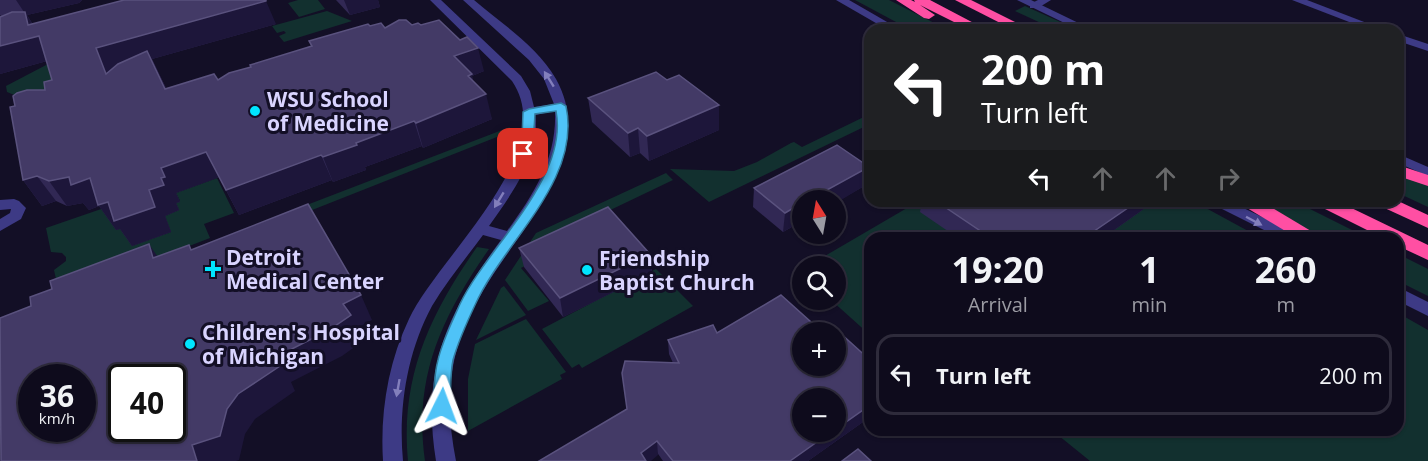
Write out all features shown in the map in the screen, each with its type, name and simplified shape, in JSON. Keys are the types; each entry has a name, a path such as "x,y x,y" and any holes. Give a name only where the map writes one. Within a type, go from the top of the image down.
{"highway":[{"path":"902,0 947,24"},
{"path":"920,0 968,24"},
{"path":"962,0 1012,24"},
{"path":"1404,172 1428,181"},
{"path":"1258,207 1300,232"},
{"path":"1335,207 1386,232"},
{"path":"1397,207 1428,222"},
{"path":"1404,241 1428,253"}],"street":[{"path":"446,461 442,406 445,361 468,304 539,196 555,163 561,143 563,117 551,79 524,50 468,0"},
{"path":"841,0 885,24"},
{"path":"1022,0 1074,24"},
{"path":"1034,6 1046,0"},
{"path":"1297,0 1363,24"},
{"path":"438,3 459,3 476,19 500,28"},
{"path":"393,461 392,423 404,356 415,323 427,302 480,229 520,162 528,138 529,112 523,90 517,79 438,3"},
{"path":"458,22 484,35 507,55 524,50"},
{"path":"1404,39 1428,48"},
{"path":"529,112 561,106"},
{"path":"1404,161 1428,172"},
{"path":"0,205 14,204 19,208 16,216 0,226"},
{"path":"1229,207 1280,232"},
{"path":"480,229 510,237"},
{"path":"1404,296 1428,310"}],"green space":[{"path":"298,0 318,0 325,9 299,17 288,3"},
{"path":"855,0 889,0 936,24 900,24"},
{"path":"1025,6 1065,24 1043,24 1015,11"},
{"path":"327,11 352,21 284,42 279,36 286,33 284,31 277,33 272,26"},
{"path":"50,64 54,87 19,97 7,92 6,86"},
{"path":"864,117 864,127 709,202 670,169 734,171 757,162 791,143 794,142 802,147"},
{"path":"510,127 507,133 62,309 278,216"},
{"path":"666,173 673,180 602,214 605,225 521,268 549,301 528,311 505,280 536,233"},
{"path":"1404,175 1428,185 1428,207 1404,196"},
{"path":"217,178 234,213 204,224 210,238 67,293 59,293 54,270 66,261 66,257 62,253 51,252 46,228 165,187 116,230 126,227 132,246 171,232 165,216 179,210 176,203 180,201 176,193"},
{"path":"909,207 1204,207 1250,232 866,232"},
{"path":"1267,207 1306,207 1356,232 1310,232"},
{"path":"864,233 864,330 842,310 846,310 846,256 825,256"},
{"path":"477,247 489,249 457,299 435,349 428,374 423,402 422,430 425,461 408,461 409,402 422,348 445,297"},
{"path":"1404,257 1428,269 1428,296 1404,284"},
{"path":"656,269 693,306 582,368 579,364 572,368 542,329"},
{"path":"504,286 526,315 476,340 501,288"},
{"path":"1404,316 1428,330 1428,461 1090,461 1059,436 1404,436"},
{"path":"526,319 566,372 560,375 562,379 468,431 468,379 475,344"}],"building":[{"name":"WSU School of Medicine","path":"124,0 266,1 96,48 106,74 118,64 147,51 165,89 214,74 218,80 229,73 251,67 250,65 312,46 309,41 368,24 370,26 381,23 385,28 399,20 406,20 412,25 418,23 421,25 439,20 460,40 467,37 478,48 454,56 472,74 468,76 486,94 416,123 414,121 356,143 357,145 323,157 321,155 226,190 206,152 161,168 165,177 161,178 164,185 149,190 155,207 114,221 108,202 98,205 90,178 71,185 69,177 49,181 37,176 23,180 10,107 15,106 13,96 27,90 45,90 44,82 52,80 39,36 0,46 0,17 12,12 25,12 28,25"},
{"path":"656,72 667,80 679,75 719,105 647,136 638,128 628,133 588,98"},
{"path":"837,145 864,164 864,170 827,190 792,190 792,209 785,213 754,188"},
{"name":"Children's Hospital of Michigan","path":"308,204 361,295 343,304 351,315 329,330 276,357 280,366 238,394 227,409 220,436 192,445 197,461 1,461 0,318 31,306 30,297 52,289 50,281 149,244 153,258 189,245 191,250"},
{"name":"Friendship Baptist Church","path":"608,207 650,254 560,298 519,248"},
{"path":"945,207 1129,207 1093,232 982,232"},
{"path":"781,295 792,305 792,310 798,310 811,322 792,322 792,376 846,376 846,338 864,355 864,409 846,422 846,388 792,388 792,442 817,442 790,461 673,461 657,441 641,453 646,461 539,461 627,409 622,373 625,361 679,363 668,340 713,325 717,333"},
{"path":"858,449 871,461 842,461"}],"place":[{"name":"WSU School of Medicine","path":"255,111"},
{"name":"Detroit Medical Center","path":"213,269"},
{"name":"Friendship Baptist Church","path":"587,270"},
{"name":"Children's Hospital of Michigan","path":"190,344"}],"route":[{"path":"442,406 445,361 468,304 480,281 539,196 559,153 563,130 561,106 529,112 528,138 523,154"}]}
